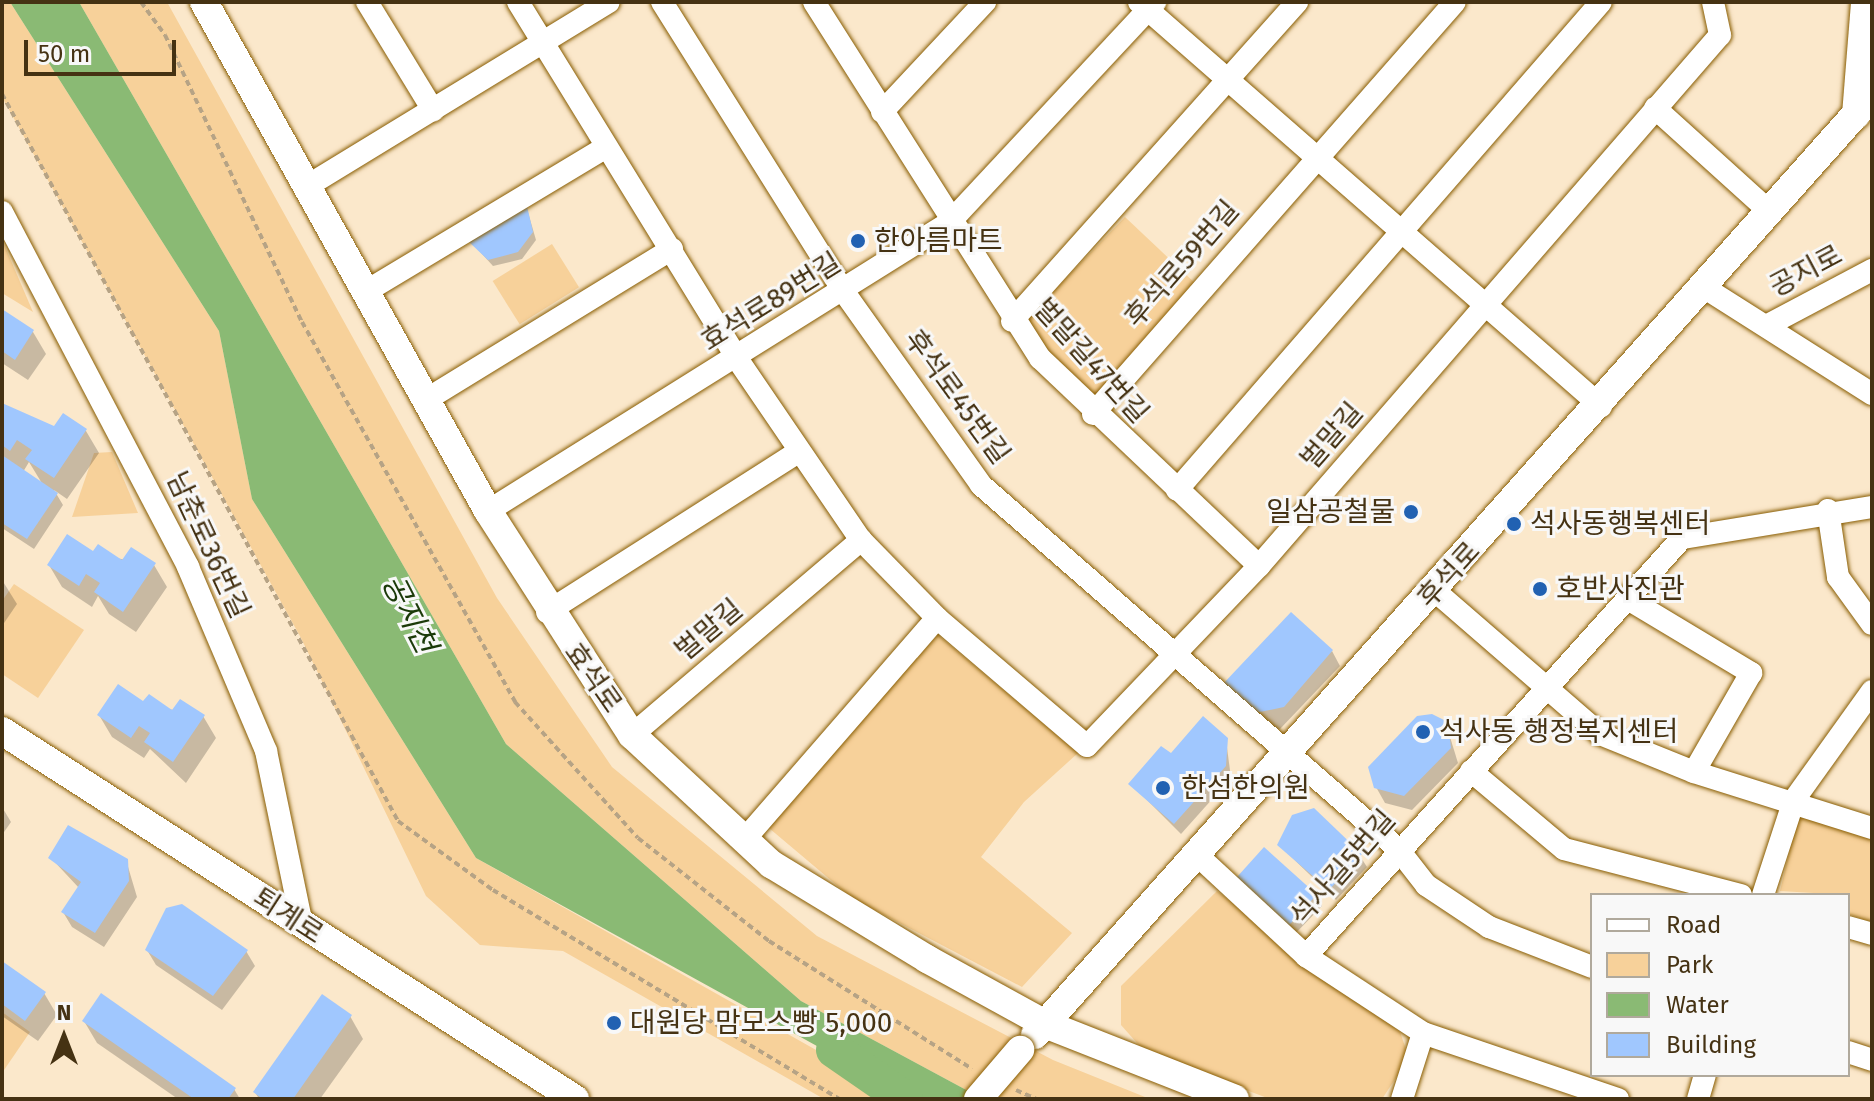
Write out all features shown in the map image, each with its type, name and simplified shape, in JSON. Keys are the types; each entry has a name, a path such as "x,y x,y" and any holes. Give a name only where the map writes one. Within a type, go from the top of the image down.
{"street":[{"name":"효석로","path":"204,2 309,185 424,401 488,511 547,612 632,735 744,840 823,896 1045,1024 1235,1099"},
{"path":"367,2 433,110"},
{"name":"벌말길","path":"518,2 738,360 861,540 937,618 1087,746 1259,566 1720,35 1713,2"},
{"path":"309,185 609,2"},
{"name":"후석로45번길","path":"662,2 844,292 981,485 1171,657 1289,752 1398,849 1426,885 1489,927 1590,966"},
{"path":"882,112 985,2"},
{"path":"1012,321 1234,79 1297,2"},
{"name":"후석로59번길","path":"1093,414 1317,153 1455,2"},
{"path":"1177,490 1601,2"},
{"path":"1865,2 1866,108"},
{"name":"벌말길47번길","path":"822,5 882,112 1012,321 1093,414 1259,566"},
{"path":"1147,5 1601,406"},
{"name":"효석로89번길","path":"488,511 738,360 950,222 1147,5"},
{"path":"1655,108 1770,212"},
{"name":"후석로","path":"978,1099 1866,108"},
{"path":"365,292 606,147"},
{"name":"남춘로36번길","path":"2,212 83,355 266,751 302,925"},
{"path":"424,401 672,249"},
{"name":"공지로","path":"1768,325 1872,270"},
{"path":"1705,288 1768,325 1872,394"},
{"path":"547,612 798,452"},
{"name":"석사길5번길","path":"1618,1099 1423,1033 1306,956 1398,849 1682,538 1828,510 1872,507"},
{"path":"1828,510 1838,577 1872,624"},
{"name":"벌말길","path":"632,735 861,540"},
{"path":"1435,591 1600,734 1694,772 1794,800 1872,828"},
{"path":"1628,599 1751,673 1694,772"},
{"path":"744,840 937,618"},
{"path":"1764,893 1794,800 1872,691"},
{"name":"퇴계로","path":"2,731 575,1099"},
{"path":"1471,771 1564,849 1733,893"},
{"path":"1196,854 1306,956"},
{"path":"1850,928 1872,934"},
{"path":"1402,1099 1423,1033"},
{"path":"1850,1053 1872,1060"},
{"path":"1698,1099 1704,1077"}],"path":[{"path":"2,94 398,821 493,890 839,1099"}],"green space":[{"path":"2,2 10,2 219,331 252,499 476,858 903,1099 824,1099 563,951 480,945 426,896 301,638 2,97"},
{"path":"79,2 167,2 497,598 612,767 817,936 1053,1060 1150,1099 983,1099 801,1001 506,744"},
{"path":"1125,217 1196,284 1095,398 1051,362 1023,323"},
{"path":"2,240 6,249 33,312 2,293"},
{"path":"552,244 579,287 520,324 493,281"},
{"path":"112,452 138,513 72,517 94,453"},
{"path":"14,584 84,630 38,698 2,674 2,601"},
{"path":"938,635 1078,753 1024,802 981,857 1072,933 1022,987 852,898 763,823"},
{"path":"1798,815 1872,840 1872,922 1850,915 1850,893 1780,891"},
{"path":"1217,891 1400,1032 1409,1058 1382,1099 1270,1099 1145,1052 1121,1025 1121,986"},
{"path":"2,1012 30,1032 2,1073"}],"water":[{"path":"10,2 79,2 506,744 801,1001 983,1099 913,1099 476,858 252,499 219,331"}],"building":[{"path":"527,206 533,232 518,252 488,260 468,241"},
{"path":"2,309 34,330 15,360 2,351"},
{"path":"2,403 54,426 63,413 87,429 54,478 25,459 32,450 17,440 10,451 2,445"},
{"path":"2,455 58,493 27,539 2,523"},
{"path":"67,534 93,551 98,544 122,560 131,547 156,563 123,612 94,592 100,583 86,574 79,586 47,565"},
{"path":"1291,612 1333,650 1284,707 1255,713 1222,685"},
{"path":"118,684 143,701 149,694 172,710 180,699 205,715 173,762 144,742 150,733 139,726 131,738 97,715"},
{"path":"1432,714 1448,722 1451,748 1404,796 1374,788 1368,767 1417,716"},
{"path":"1203,716 1228,738 1226,766 1174,824 1128,784 1161,746 1171,753"},
{"path":"1314,808 1362,854 1329,890 1277,845 1292,815"},
{"path":"68,825 128,859 129,881 95,933 61,912 81,882 48,858"},
{"path":"1264,847 1317,895 1287,928 1234,880"},
{"path":"182,904 248,950 213,996 145,950 166,908"},
{"path":"2,961 46,992 25,1021 2,1004"},
{"path":"101,993 236,1088 228,1099 194,1099 82,1021"},
{"path":"322,994 352,1015 293,1099 263,1099 253,1092"}],"waterway":[{"name":"공지천","path":"834,1050 905,1099"}],"place":[{"name":"한아름마트","path":"858,241"},
{"name":"일삼공철물","path":"1411,512"},
{"name":"석사동행복센터","path":"1514,524"},
{"name":"호반사진관","path":"1540,589"},
{"name":"석사동 행정복지센터","path":"1423,732"},
{"name":"한섬한의원","path":"1163,788"},
{"name":"대원당 맘모스빵 5,000","path":"614,1023"}]}
